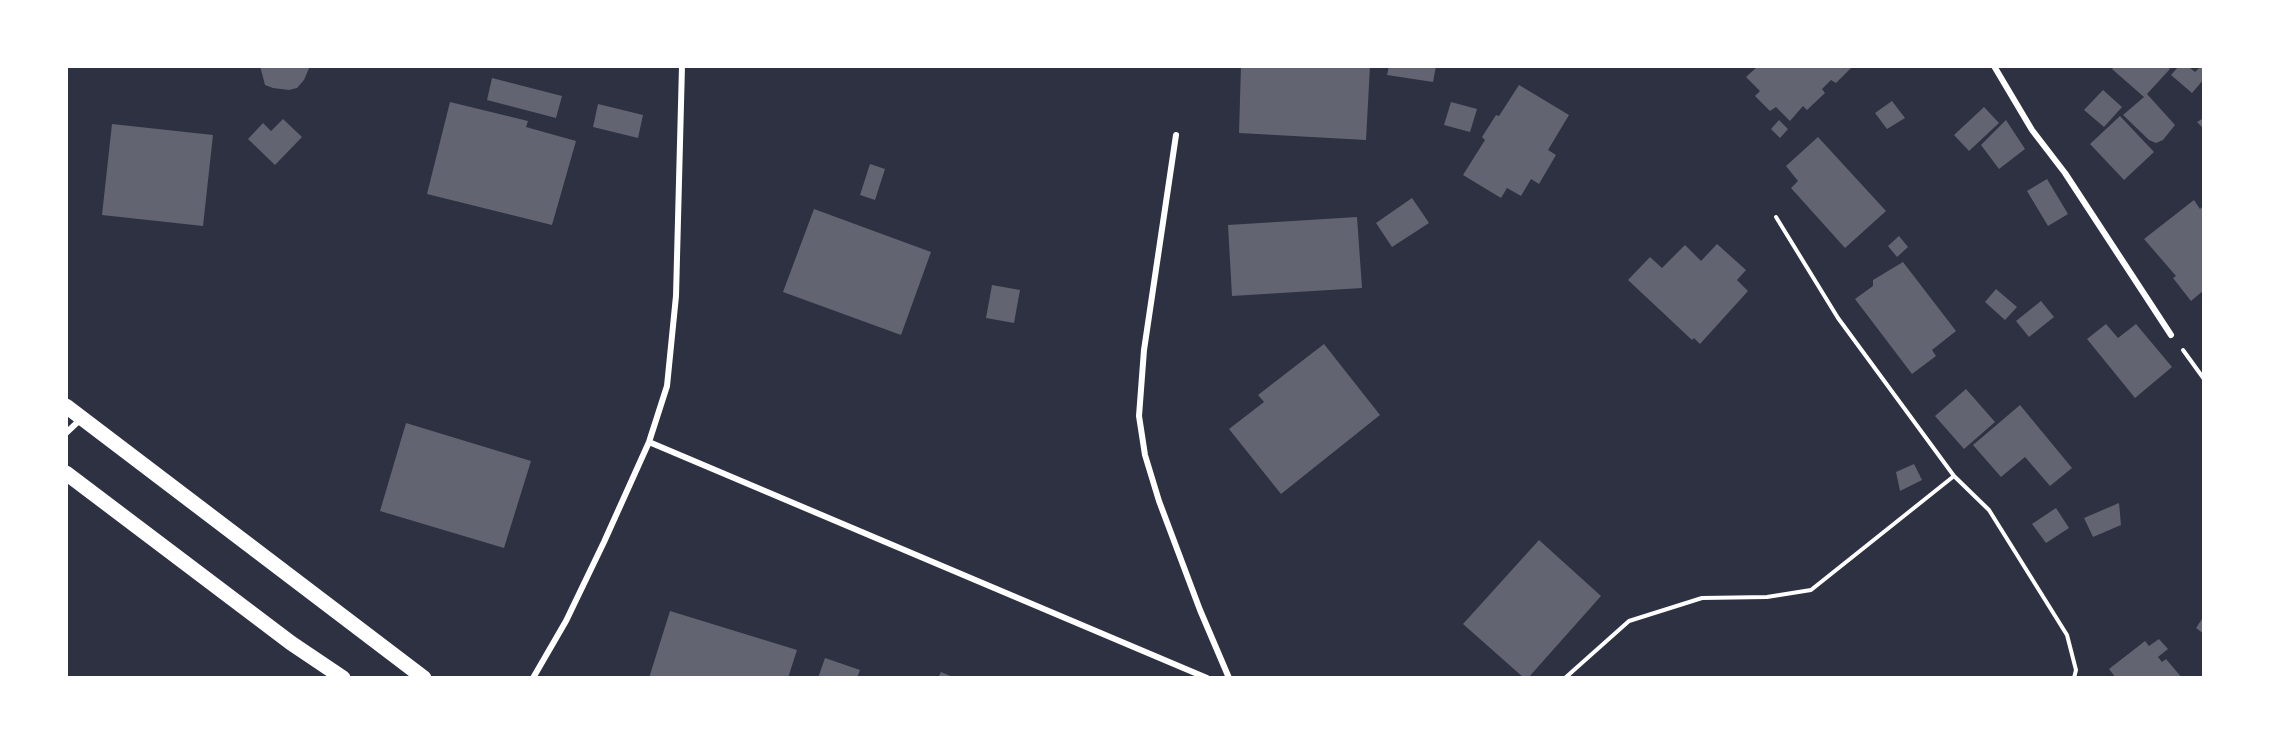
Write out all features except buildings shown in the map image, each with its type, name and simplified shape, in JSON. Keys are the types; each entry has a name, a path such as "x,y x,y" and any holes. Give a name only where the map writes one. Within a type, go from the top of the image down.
{"main road":[{"path":"66,406 424,678"},
{"path":"66,473 291,643 343,678"}],"street":[{"path":"533,678 566,621 649,442 667,386 674,332 682,66"},
{"path":"1994,66 2032,130 2065,173 2171,335"},
{"path":"1176,135 1144,350 1139,416 1144,455 1159,501 1228,678"},
{"path":"66,433 83,418"},
{"path":"649,442 1207,678"}],"path":[{"path":"1776,217 1839,318 1954,477 1989,510 2067,635 2076,670 2074,678"},
{"path":"2171,335 2204,379"},
{"path":"1565,678 1629,621 1702,598 1767,597 1811,590 1954,477"}]}
